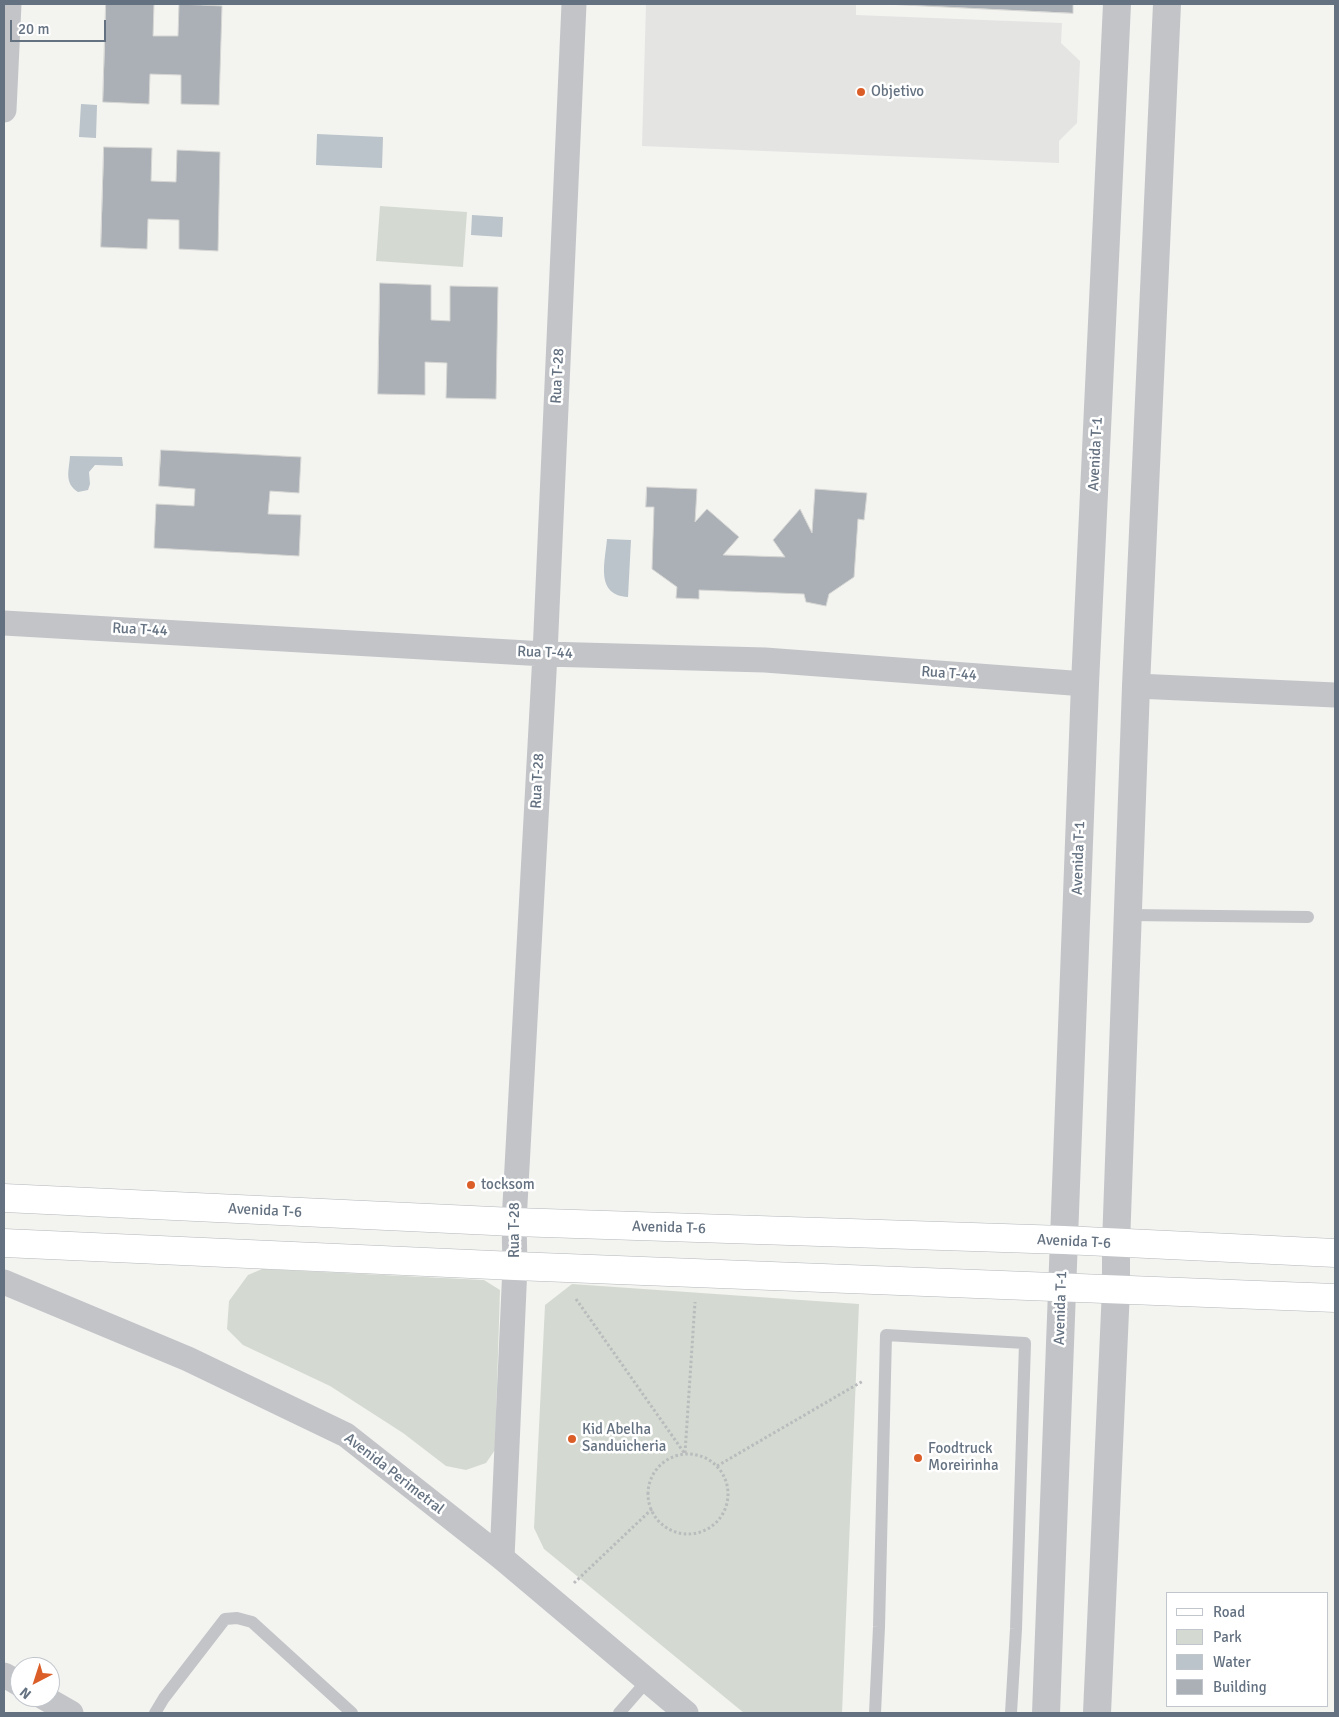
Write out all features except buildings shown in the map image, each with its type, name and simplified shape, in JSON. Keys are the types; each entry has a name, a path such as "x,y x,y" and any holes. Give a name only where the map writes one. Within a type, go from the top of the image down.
{"main road":[{"name":"Avenida T-6","path":"4,1198 514,1222 1064,1240 1116,1244 1335,1253"},
{"path":"4,1243 553,1268 697,1272 1335,1298"}],"street":[{"path":"4,110 9,4"},
{"name":"Rua T-28","path":"502,1558 515,1266 514,1222 545,654 574,4"},
{"name":"Avenida T-1","path":"1046,1713 1085,684 1117,4"},
{"path":"1097,1713 1116,1290 1116,1244 1136,686 1167,4"},
{"name":"Rua T-44","path":"4,622 545,654 765,660 1085,684"},
{"path":"1136,686 1335,695"},
{"name":"Avenida Perimetral","path":"4,1282 188,1359 346,1435 502,1558 686,1713"},
{"path":"60,1707 71,1713"}],"lane":[{"path":"1128,915 1308,917"},
{"path":"875,1713 886,1335 1025,1343 1016,1629 1011,1713"},
{"path":"155,1713 164,1698 225,1619 237,1618 252,1622 352,1713"},
{"path":"619,1713 647,1680"}],"path":[{"path":"553,1268 685,1454"},
{"path":"685,1454 697,1272"},
{"path":"717,1466 885,1368"},
{"path":"685,1454 699,1455 712,1461 727,1483 728,1497 725,1510 717,1522 693,1534 668,1528 659,1520 652,1509 648,1497 654,1473 662,1463 673,1456 685,1454"},
{"path":"554,1602 652,1509"}],"shaded area":[{"name":"Objetivo","path":"646,4 856,4 856,15 1062,23 1061,43 1080,61 1077,123 1059,141 1059,163 642,146"}],"green space":[{"path":"380,206 467,212 463,267 376,261"},
{"path":"262,1269 484,1280 500,1290 495,1450 486,1463 466,1470 446,1466 403,1433 330,1386 243,1345 227,1329 229,1301 248,1275"},
{"path":"572,1284 859,1304 842,1713 744,1713 544,1549 534,1528 545,1305"}],"water":[{"path":"81,104 97,105 96,138 79,137"},
{"path":"317,134 383,137 382,168 316,165"},
{"path":"472,215 503,217 502,237 471,235"},
{"path":"70,456 122,457 123,466 95,465 89,472 90,484 88,490 78,492 69,481"},
{"path":"607,539 631,540 628,597 618,595 606,584 604,567"}],"place":[{"name":"Objetivo","path":"861,92"},
{"name":"tocksom","path":"471,1185"},
{"name":"Kid Abelha Sanduicheria","path":"572,1439"},
{"name":"Foodtruck Moreirinha","path":"918,1458"}]}
